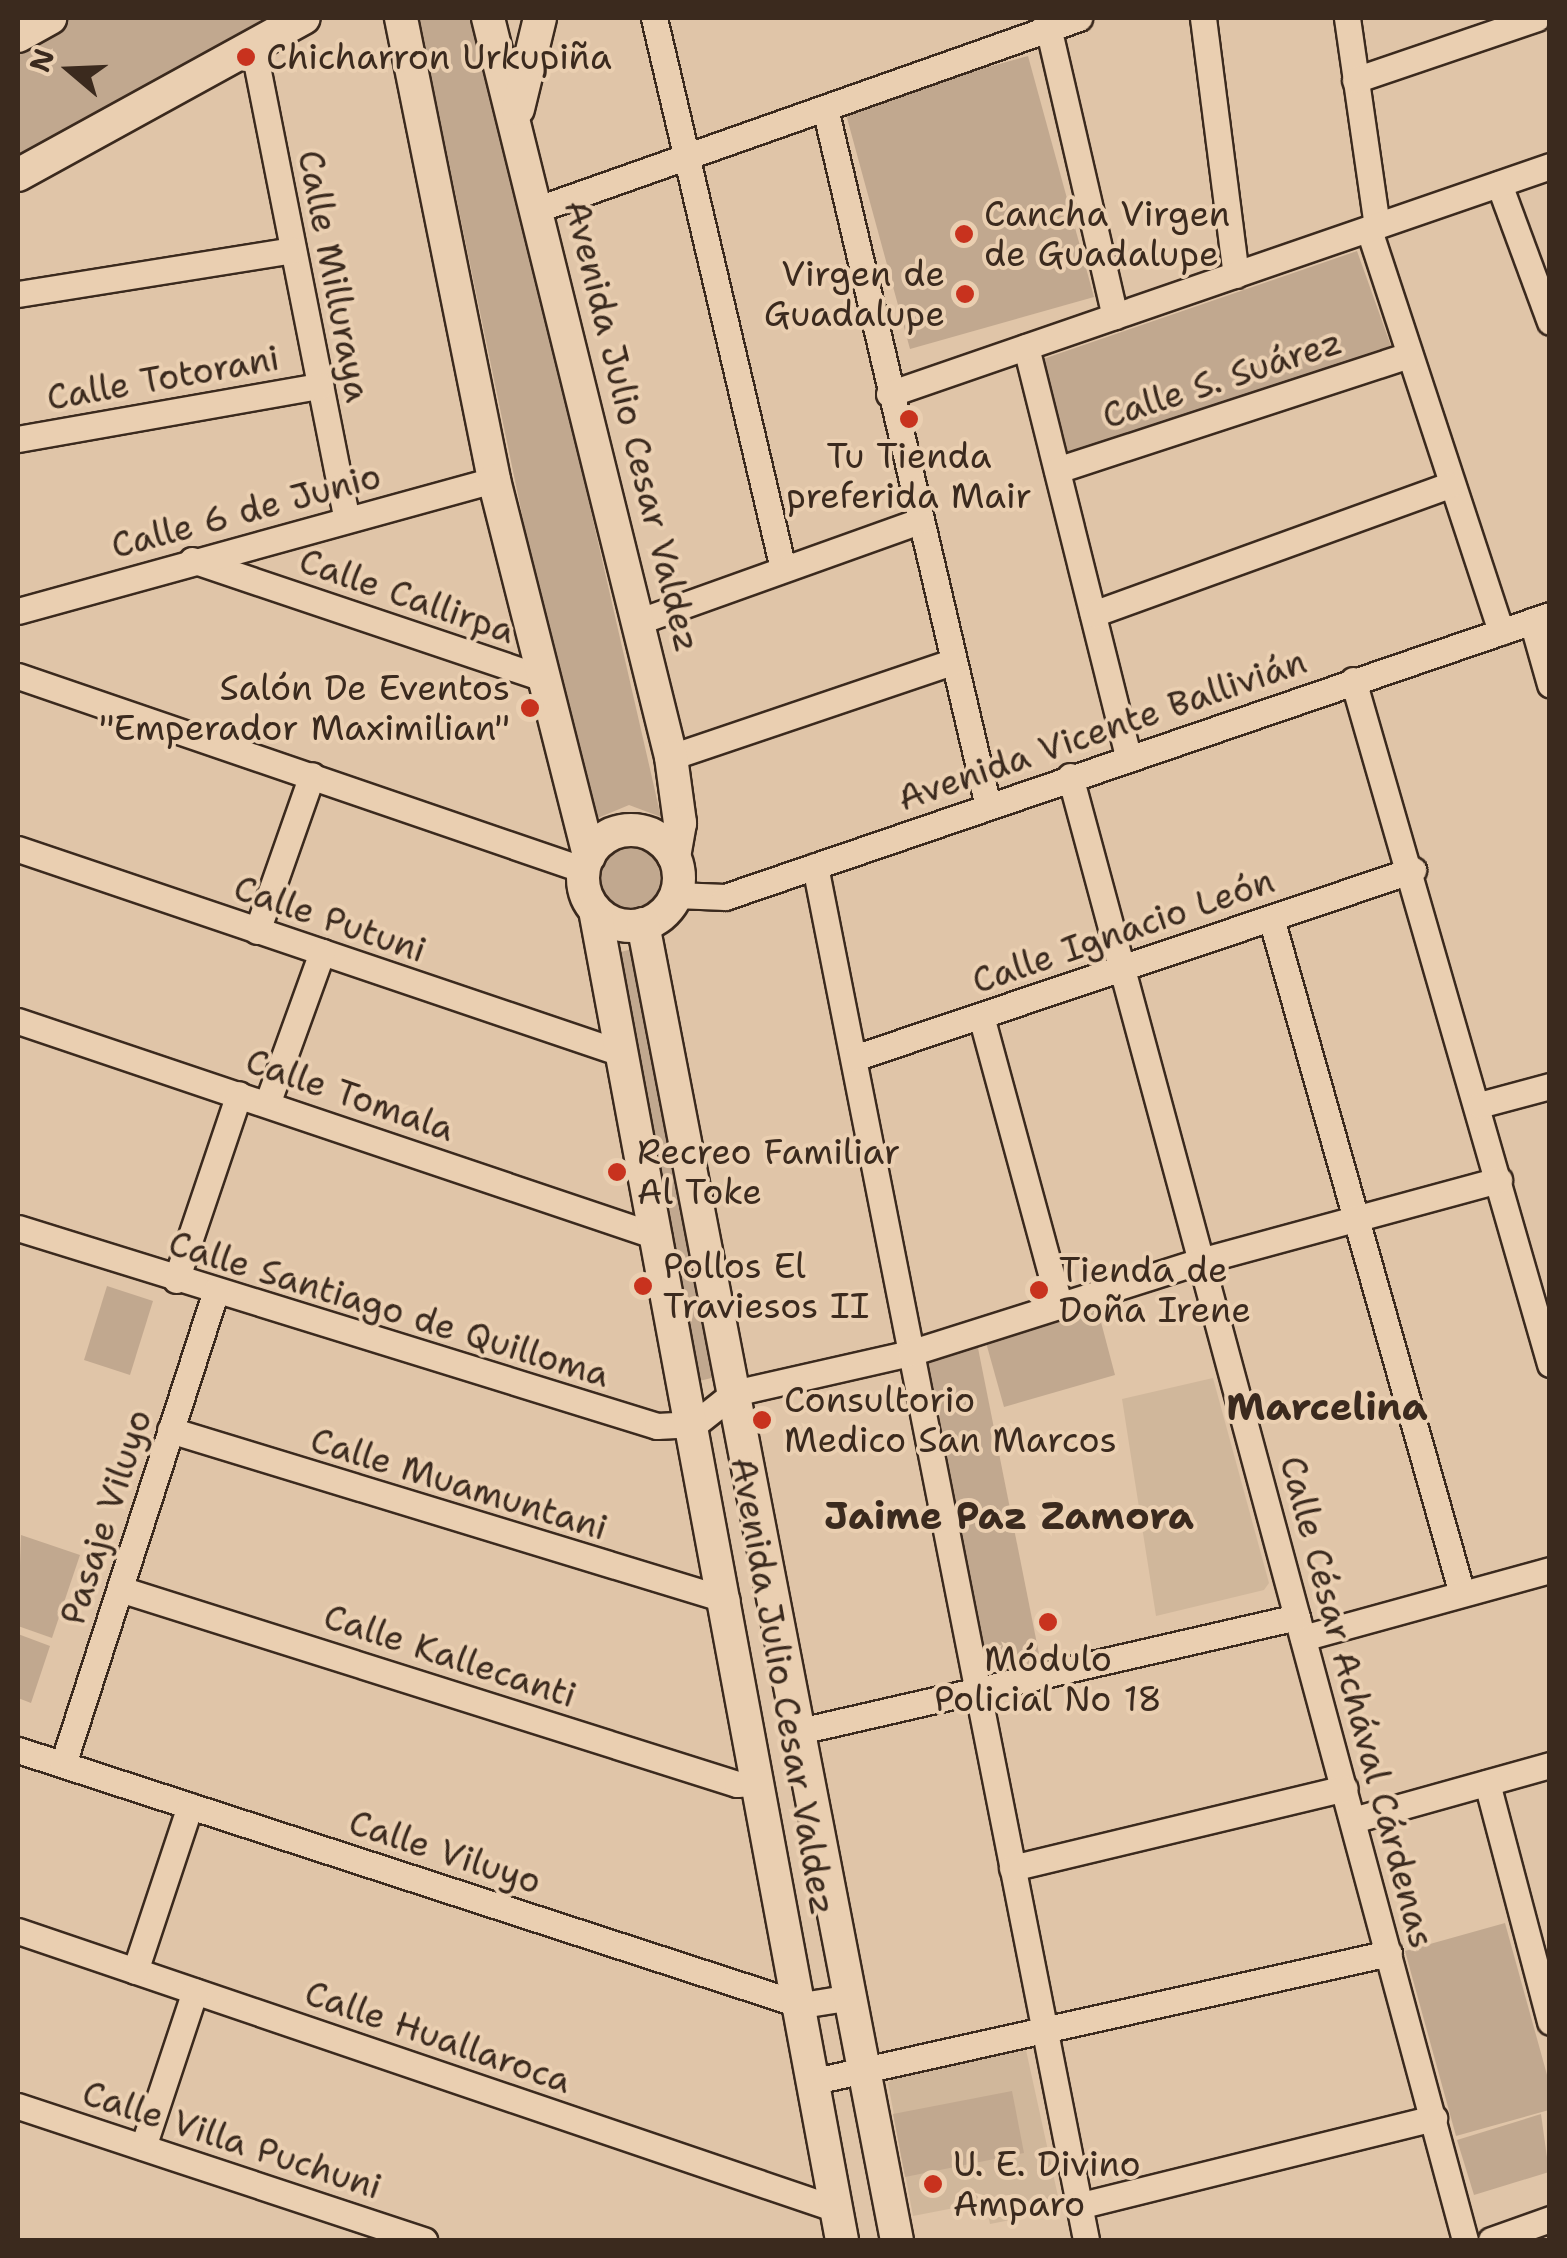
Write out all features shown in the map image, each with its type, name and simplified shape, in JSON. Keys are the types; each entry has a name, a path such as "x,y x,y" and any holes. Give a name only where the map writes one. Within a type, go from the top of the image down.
{"main road":[{"path":"18,175 304,18"},
{"path":"401,18 494,480 595,910 626,926 643,924 663,914 676,895 674,856 639,830 610,835 586,863"},
{"name":"Avenida Julio Cesar Valdez","path":"488,18 517,114 670,757 680,823 674,856"},
{"path":"517,114 540,18"},
{"name":"Avenida Julio Cesar Valdez","path":"595,910 802,2004 839,2225"},
{"name":"Avenida Julio Cesar Valdez","path":"643,924 897,2240"}],"street":[{"path":"654,18 783,569"},
{"path":"538,209 825,108 1047,23 1079,18"},
{"path":"1203,18 1236,275"},
{"path":"1348,18 1373,228 1449,485 1501,632"},
{"path":"1355,80 1537,18"},
{"path":"1047,23 1115,316"},
{"name":"Calle Milluraya","path":"253,46 346,520"},
{"path":"825,108 950,662 988,806"},
{"path":"889,394 1550,166"},
{"path":"1499,184 1550,322"},
{"path":"18,294 293,250"},
{"path":"1026,347 1128,756"},
{"name":"Calle S. Suárez","path":"1057,470 1408,355"},
{"name":"Calle Totorani","path":"18,439 320,386"},
{"name":"Calle 6 de Junio","path":"18,611 192,560 494,480"},
{"path":"1093,614 1449,485"},
{"path":"637,622 919,521"},
{"name":"Calle Callirpa","path":"192,560 543,678"},
{"path":"1541,618 1550,684"},
{"name":"Avenida Vicente Ballivián","path":"676,895 725,897 1128,756 1541,618"},
{"path":"670,757 950,662"},
{"path":"18,676 586,863"},
{"path":"1353,680 1413,870 1550,1364"},
{"path":"257,931 312,775"},
{"name":"Calle César Achával Cárdenas","path":"1070,776 1465,2240"},
{"name":"Calle Putuni","path":"18,848 621,1053"},
{"path":"815,866 974,1691 1086,2240"},
{"name":"Calle Ignacio León","path":"854,1058 1413,870"},
{"path":"1271,918 1462,1594"},
{"path":"267,1104 322,952"},
{"path":"981,1016 1060,1306"},
{"name":"Calle Tomala","path":"18,1021 659,1237"},
{"path":"1479,1105 1550,1086"},
{"path":"176,1280 239,1094"},
{"path":"694,1424 734,1392 910,1352 1200,1261 1499,1180"},
{"name":"Calle Santiago de Quilloma","path":"18,1228 620,1418 657,1426 694,1424"},
{"name":"Pasaje Viluyo","path":"62,1764 216,1290"},
{"name":"Calle Muamuntani","path":"170,1430 727,1600"},
{"path":"800,1731 974,1691 1462,1594 1550,1570"},
{"name":"Calle Kallecanti","path":"120,1588 737,1784 759,1783"},
{"name":"Calle Viluyo","path":"18,1750 802,2004 852,1997"},
{"path":"1353,1820 1550,1765"},
{"path":"1487,1783 1550,2022"},
{"path":"1012,1868 1344,1788"},
{"path":"135,1971 190,1806"},
{"name":"Calle Huallaroca","path":"18,1931 195,1991 839,2225"},
{"path":"814,2081 1389,1953"},
{"path":"143,2147 195,1991"},
{"name":"Calle Villa Puchuni","path":"18,2106 418,2240"},
{"path":"1078,2206 1434,2118"},
{"path":"1491,2240 1550,2219"}],"shaded area":[{"path":"65,18 265,18 18,156 18,44"},
{"path":"419,18 478,18 661,817 629,805 586,823"},
{"path":"1028,56 1094,297 910,349 844,107"},
{"path":"1357,251 1391,346 1063,457 1040,360"},
{"path":"630,841 655,852 666,877 655,902 630,913 605,902 594,877 605,852"},
{"path":"640,947 720,1376 699,1381 613,954"},
{"path":"107,1286 153,1301 130,1375 84,1360"},
{"path":"1097,1307 1115,1375 1004,1407 985,1339"},
{"path":"977,1343 1041,1664 982,1677 925,1358"},
{"path":"1213,1378 1269,1583 1264,1590 1156,1616 1122,1399"},
{"path":"21,1535 80,1555 52,1638 18,1626"},
{"path":"18,1634 50,1646 31,1703 18,1698"},
{"path":"1505,1923 1549,2082 1549,2110 1456,2136 1405,1951"},
{"path":"1026,2050 1061,2210 990,2224 985,2202 913,2216 888,2083 895,2076"},
{"path":"1012,2091 1024,2153 905,2177 893,2114"},
{"path":"1541,2114 1549,2172 1474,2195 1457,2140"}],"place":[{"name":"Chicharron Urkupiña","path":"246,57"},
{"name":"Cancha Virgen de Guadalupe","path":"964,234"},
{"name":"Virgen de Guadalupe","path":"965,294"},
{"name":"Tu Tienda preferida Mair","path":"909,419"},
{"name":"Salón De Eventos \"Emperador Maximilian\"","path":"530,708"},
{"name":"Recreo Familiar Al Toke","path":"617,1172"},
{"name":"Pollos El Traviesos II","path":"643,1286"},
{"name":"Tienda de Doña Irene","path":"1039,1290"},
{"name":"Consultorio Medico San Marcos","path":"762,1420"},
{"name":"Módulo Policial No 18","path":"1048,1622"},
{"name":"U. E. Divino Amparo","path":"933,2184"}],"district":[{"name":"Marcelina","path":"1327,1407"},
{"name":"Jaime Paz Zamora","path":"1009,1516"}]}
